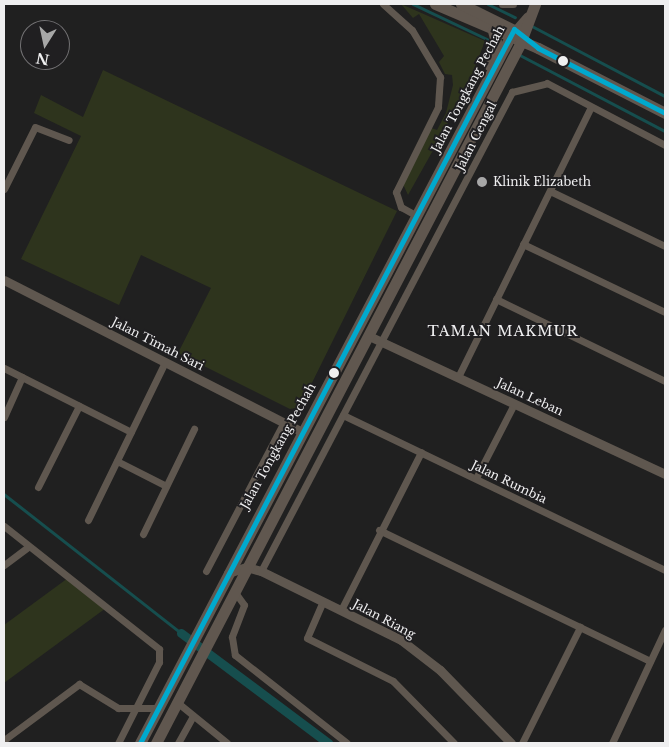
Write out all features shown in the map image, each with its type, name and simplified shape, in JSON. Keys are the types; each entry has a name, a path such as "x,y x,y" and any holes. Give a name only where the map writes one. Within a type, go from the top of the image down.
{"main road":[{"path":"434,4 493,32 517,37"},
{"path":"461,4 517,37 665,113"},
{"name":"Jalan Tongkang Pechah","path":"140,743 206,611 300,431 332,378 473,109 535,4"},
{"path":"473,109 494,51 493,32"},
{"name":"Jalan Tongkang Pechah","path":"156,743 178,703 233,591 369,336 517,37"},
{"path":"332,378 342,373 359,339 369,336"},
{"path":"296,472 303,439 300,431 309,429 320,412 330,406"}],"street":[{"path":"382,4 412,30 440,77 438,107 396,192 401,206 417,216"},
{"name":"Jalan Cengal","path":"260,571 383,343 512,92 547,83 665,145"},
{"path":"458,377 591,107"},
{"path":"4,189 35,127 69,140"},
{"path":"550,191 665,246"},
{"path":"524,244 665,312"},
{"name":"Jalan Timah Sari","path":"4,280 300,431"},
{"path":"496,299 665,381"},
{"name":"Jalan Leban","path":"369,336 665,474"},
{"path":"88,520 165,362"},
{"path":"4,368 131,432"},
{"path":"4,417 22,378"},
{"path":"476,478 514,404"},
{"path":"38,487 79,406"},
{"name":"Jalan Rumbia","path":"343,415 665,570"},
{"path":"206,571 284,422"},
{"path":"143,534 194,429"},
{"path":"341,610 379,530 421,452"},
{"path":"117,461 166,486"},
{"path":"4,526 159,648 159,662 118,743"},
{"path":"379,530 650,661"},
{"path":"4,565 29,546"},
{"path":"225,574 246,567"},
{"name":"Jalan Riang","path":"246,567 260,571 401,640 433,664 511,743"},
{"path":"233,591 244,605 232,637 235,656 347,743"},
{"path":"323,601 307,638 393,681 454,743"},
{"path":"522,743 580,627"},
{"path":"612,743 665,630"},
{"path":"7,740 79,684 118,708 137,706 157,708"},
{"path":"178,703 227,743"},
{"path":"178,743 194,716"}],"green space":[{"path":"401,4 485,41 464,95 408,195 403,184 431,128 437,130 446,113 453,85 452,75 445,74 439,62 444,56 419,14 413,18"},
{"path":"103,70 397,211 300,407 290,409 178,353 211,288 141,255 119,305 21,259 81,136 34,113 41,95 83,117"},
{"path":"68,578 106,608 4,683 4,625"}],"waterway":[{"path":"413,4 487,39"},
{"path":"488,4 515,17"},
{"path":"532,26 665,96"},
{"path":"520,55 665,131"},
{"path":"4,494 181,633"},
{"path":"181,633 328,743"}],"transit line":[{"path":"140,743 514,29 538,48 665,113"}],"place":[{"name":"Klinik Elizabeth","path":"482,182"}],"district":[{"name":"TAMAN MAKMUR","path":"503,331"}]}
